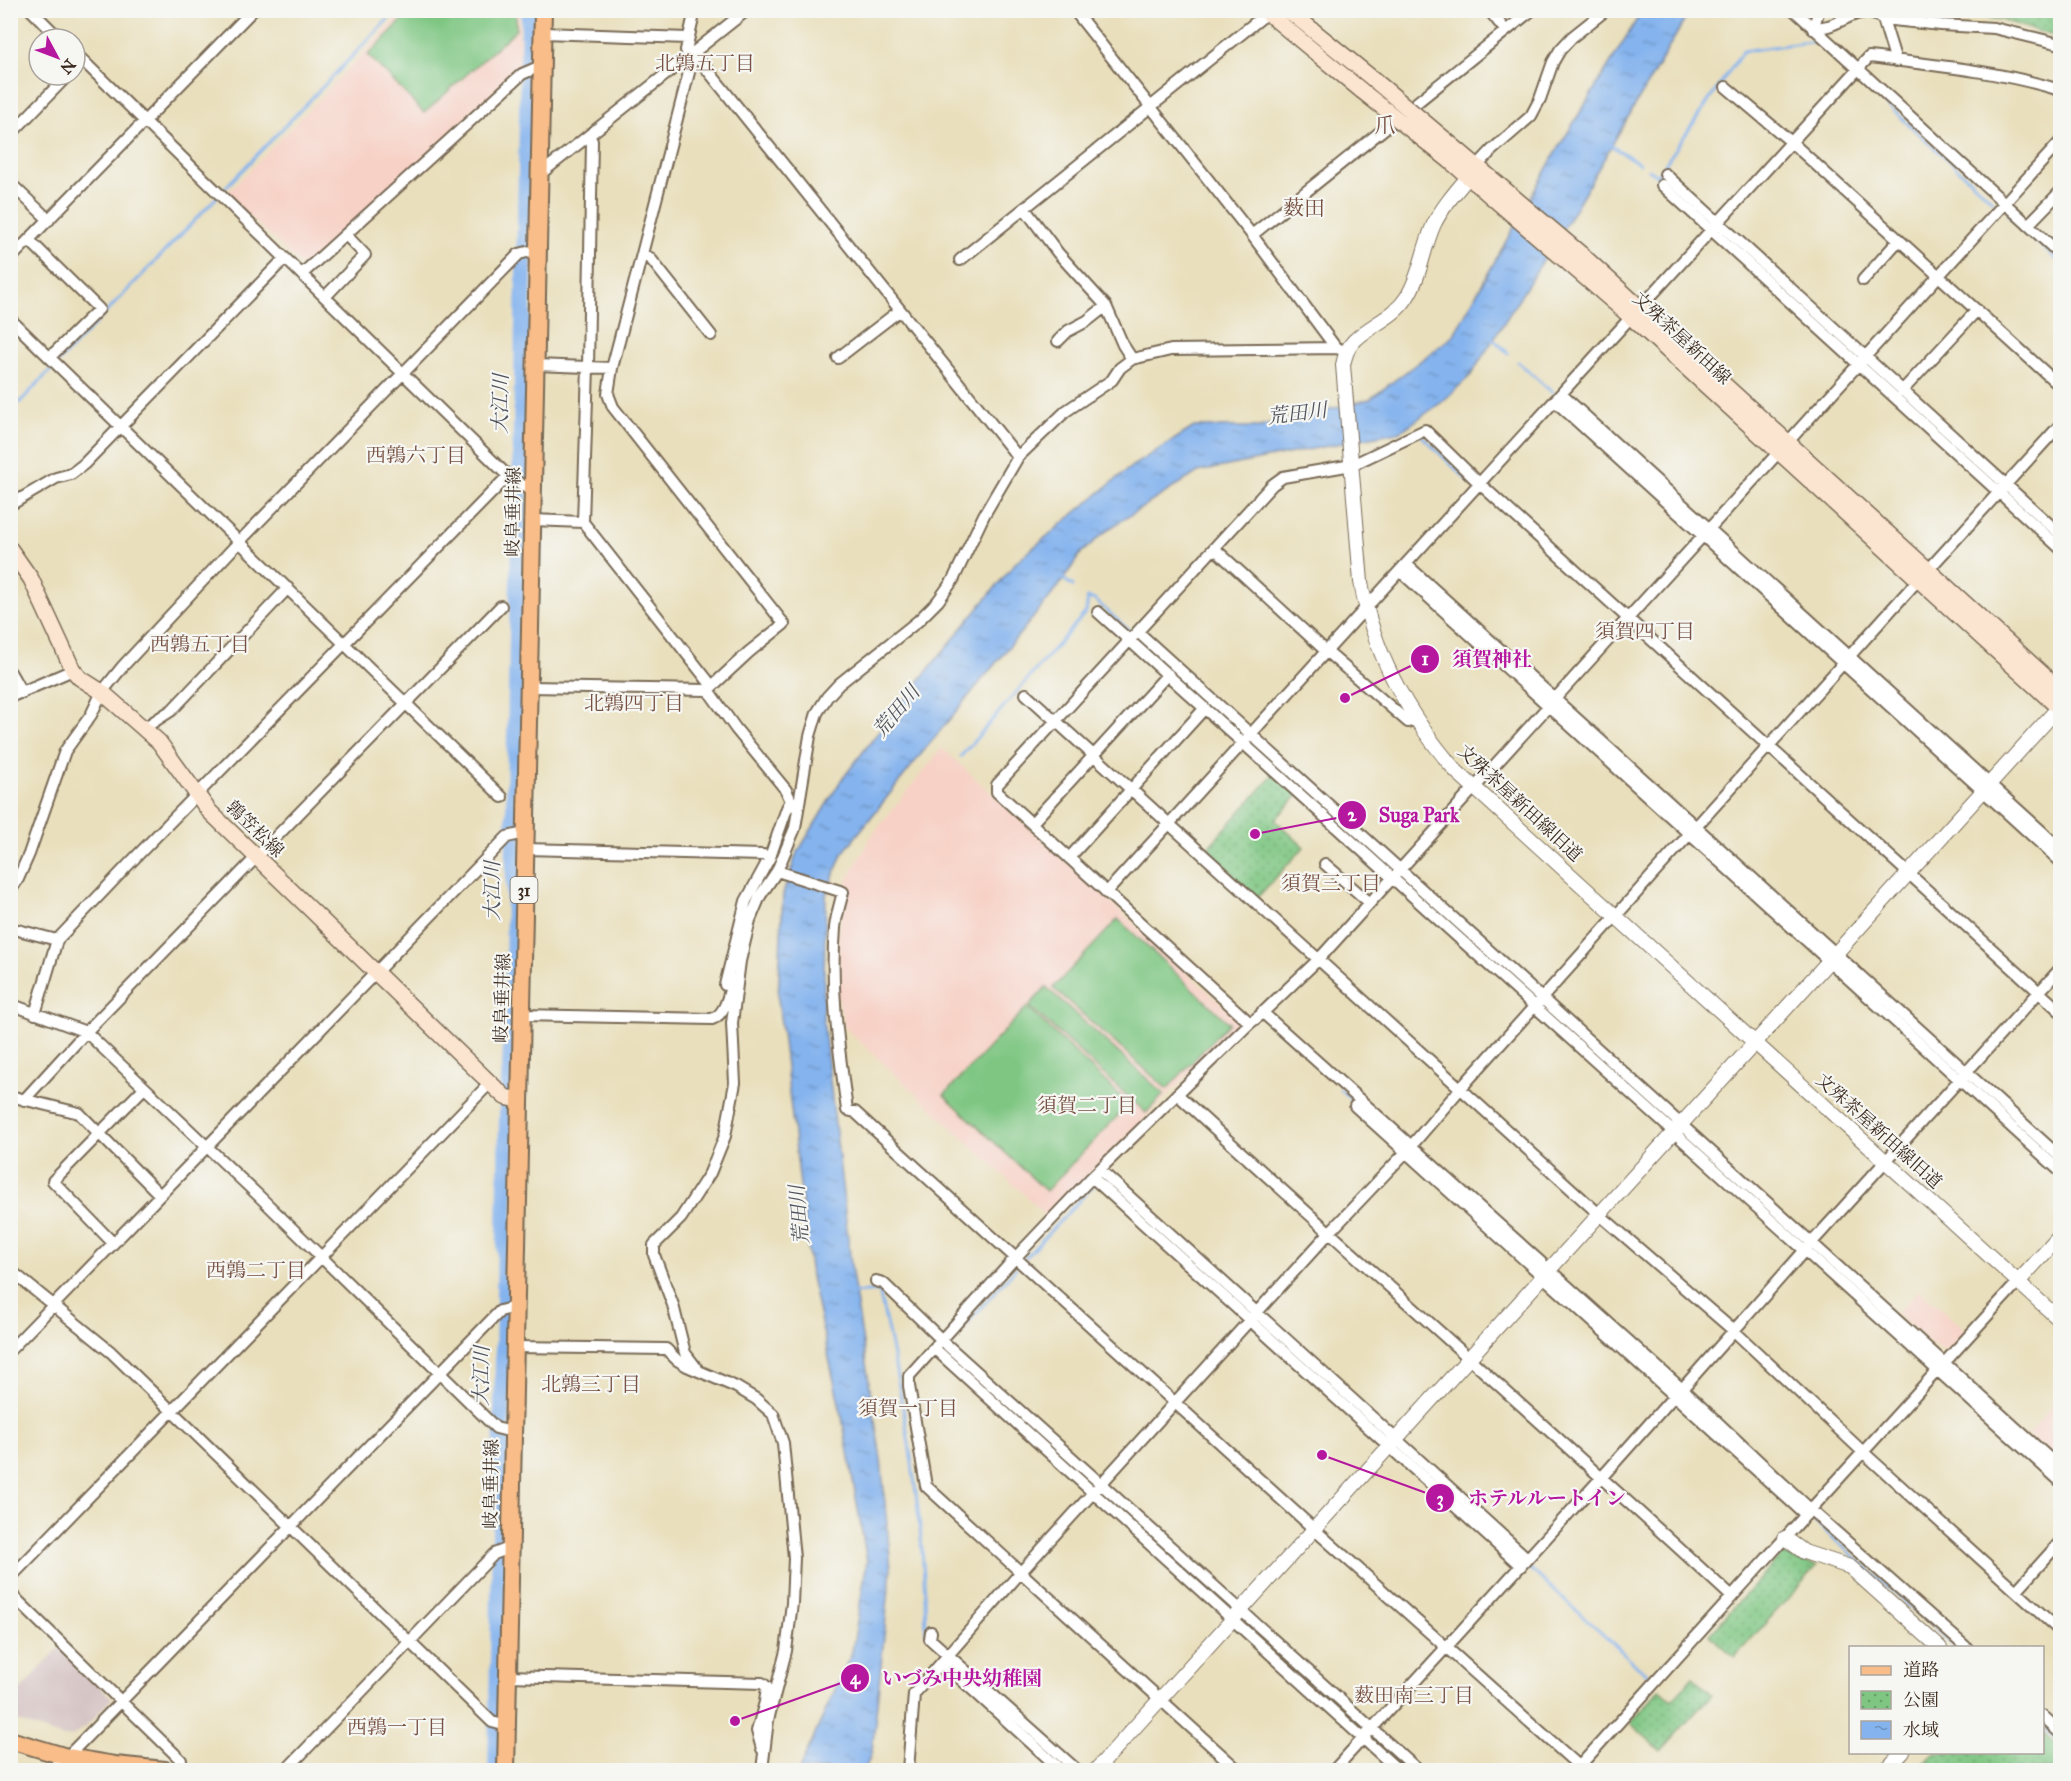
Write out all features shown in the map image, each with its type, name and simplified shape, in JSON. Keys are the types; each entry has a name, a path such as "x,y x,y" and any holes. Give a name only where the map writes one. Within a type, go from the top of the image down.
{"main road":[{"name":"岐阜垂井線","path":"506,1770 500,1725 508,1676 502,1550 504,1430 514,1347 508,1309 512,1099 521,1016 523,839 532,520 521,483 536,365 534,251 539,173 534,69 543,33 543,10"},
{"name":"文殊茶屋新田線","path":"1288,10 1373,79 1455,156 1636,312 1923,575 2060,708"},
{"name":"文殊茶屋新田線","path":"1267,12 1362,91 1455,156"},
{"name":"鶉笠松線","path":"10,549 31,579 73,670 80,678 102,692 159,742 209,811 490,1083 512,1099"},
{"name":"文殊茶屋新田線","path":"1923,575 2061,690"},
{"path":"10,1740 67,1756 115,1765 165,1770"}],"street":[{"path":"31,10 48,27"},
{"path":"10,259 254,10"},
{"path":"695,10 686,50 1018,457"},
{"path":"539,173 747,10"},
{"path":"1074,10 1341,349"},
{"path":"1489,10 1506,31"},
{"path":"1252,235 1532,10"},
{"path":"698,1370 685,1353 673,1305 654,1256 654,1245 681,1218 710,1173 725,1136 735,1083 732,1023 741,961 750,920 760,896 782,873 788,845 795,828 810,736 817,713 826,697 918,621 938,601 953,580 984,515 1018,457 1066,411 1112,380 1120,368 1132,359 1171,350 1341,349 1392,315 1406,299 1415,281 1433,226 1448,201 1492,150 1532,116 1560,50 1572,37 1606,10"},
{"path":"1794,10 2061,254"},
{"path":"1813,29 1819,10"},
{"path":"960,260 1267,12"},
{"path":"1813,29 1828,26 1854,14 1872,12 1883,19 1941,26 1994,28 2061,44"},
{"path":"1883,19 1896,61"},
{"path":"543,33 688,38"},
{"path":"529,687 710,688 784,624 613,407 609,394 612,368 692,55"},
{"path":"1106,893 1869,57 2022,78 2061,90"},
{"path":"302,274 534,69"},
{"path":"35,1014 57,940 344,643 521,483 145,122 87,70"},
{"path":"10,135 56,87"},
{"path":"1726,87 1790,141 2058,380"},
{"path":"589,136 592,141 583,522 710,688 736,729 786,790 791,801 787,822 788,845"},
{"path":"1238,1770 926,1486 909,1376 1015,1258 1096,1174 1319,959 2061,142"},
{"path":"1663,179 2003,488 2061,534"},
{"path":"10,183 49,220"},
{"path":"2028,225 2061,192"},
{"path":"1025,209 1058,253 1106,306 1123,345 1132,359"},
{"path":"325,297 365,255 346,235"},
{"path":"29,240 99,309 50,357"},
{"path":"1863,280 1899,240"},
{"path":"10,891 18,879 28,854 65,751 91,715 102,692 123,666 240,541 519,254 534,251"},
{"path":"642,254 650,258 711,335"},
{"path":"10,505 56,478 71,474 84,464 285,258"},
{"path":"1058,341 1068,331 1087,321 1106,306"},
{"path":"1902,391 1977,310"},
{"path":"838,358 899,311"},
{"path":"10,319 502,797"},
{"name":"文殊茶屋新田線旧道","path":"1341,349 1366,608 1380,652 1416,720 1434,746 1474,787 2061,1320"},
{"path":"1862,361 1902,391 2003,488 2061,548"},
{"path":"536,365 612,368"},
{"path":"1558,397 1846,660 1988,787 2061,848"},
{"path":"908,1770 914,1694 1020,1573 1408,1149 1846,660 2061,425"},
{"path":"1966,1646 1808,1513 1678,1392 1408,1149 1257,1018 1106,893 997,792 997,785 1272,485 1283,477 1308,474 1352,461 1425,430 1479,483 2061,1011"},
{"path":"532,520 583,522"},
{"path":"1215,549 1327,652 1408,722 1416,720"},
{"path":"1403,567 1963,1076 2061,1171"},
{"path":"144,728 171,710 288,588"},
{"path":"24,1100 86,1032 501,606"},
{"path":"1098,612 1205,708 1247,738 1401,869 1539,1002 1940,1367 2061,1481"},
{"path":"1138,632 1393,878 1539,1002"},
{"path":"10,698 73,670"},
{"path":"10,672 22,693"},
{"path":"1032,823 1168,674"},
{"path":"1026,694 1600,1215 1734,1331 1863,1452 2061,1631"},
{"path":"1069,858 1205,708"},
{"path":"1096,1770 2060,708"},
{"path":"1988,787 2061,861"},
{"path":"720,1014 746,901 770,856 791,801"},
{"path":"10,1350 507,837 770,856"},
{"path":"1325,864 1370,903"},
{"path":"782,873 843,892 835,926 833,985 847,1110 855,1112 1578,1769 2061,1236"},
{"path":"10,928 57,940"},
{"path":"521,1016 712,1019 717,1017 723,1009 736,967 741,961"},
{"path":"1334,1770 2061,969"},
{"path":"10,1004 86,1032 322,1257 439,1373 504,1430"},
{"path":"1963,1076 2061,1157"},
{"path":"10,1578 490,1083"},
{"path":"113,1243 53,1181 144,1088"},
{"path":"1177,1094 1732,1597"},
{"path":"10,1096 79,1113 160,1196"},
{"path":"1096,1174 1524,1562"},
{"path":"10,1270 111,1352 408,1642 500,1725"},
{"path":"876,1281 883,1283 943,1339 1097,1489"},
{"path":"54,1770 439,1373 508,1309"},
{"path":"514,1347 666,1349 677,1360 736,1387 756,1399 773,1414 783,1443 794,1558 792,1603 786,1651 768,1720 762,1770"},
{"path":"934,1348 1097,1489 1237,1615 1418,1770"},
{"path":"1940,1367 2061,1468"},
{"path":"1785,1538 1804,1552 1850,1567 1939,1646"},
{"path":"2016,1591 2061,1542"},
{"path":"286,1770 408,1642 502,1550"},
{"path":"10,1593 181,1760 183,1770"},
{"path":"1237,1615 1398,1770"},
{"path":"931,1632 930,1639 945,1659 1061,1770"},
{"path":"945,1659 1077,1770"},
{"path":"508,1676 762,1683 766,1687 766,1694 757,1731 764,1757"},
{"path":"2044,1717 2061,1733"},
{"path":"1886,1770 1901,1754"},
{"path":"1897,1770 1911,1754"}],"shaded area":[{"path":"404,11 519,11 520,74 304,268 226,194"},
{"path":"942,748 1241,1022 1047,1216 845,1028 837,992 838,937 847,881 872,835"},
{"path":"1919,1290 1966,1331 1947,1352 1929,1342 1896,1313"},
{"path":"2060,1397 2060,1465 2027,1435"},
{"path":"60,1647 112,1698 86,1727 72,1736 63,1737 11,1719 11,1700"}],"green space":[{"path":"411,11 516,11 516,30 424,113 368,55"},
{"path":"1939,11 2060,11 2060,38 2002,20"},
{"path":"1275,773 1298,795 1275,820 1304,847 1256,899 1205,851"},
{"path":"1118,919 1229,1023 1167,1089 1053,988"},
{"path":"1046,987 1164,1094 1146,1113 1029,1006"},
{"path":"1027,1007 1129,1104 1046,1191 944,1095"},
{"path":"1788,1554 1794,1560 1817,1566 1735,1657 1709,1635 1781,1555"},
{"path":"1693,1677 1712,1694 1661,1751 1630,1723 1660,1690 1672,1700"},
{"path":"2044,1734 2060,1748 2060,1770 1940,1770 1931,1763 1924,1770 1916,1770 1932,1754 2044,1754"}],"water":[{"name":"荒田川","path":"1642,11 1690,11 1566,224 1471,375 1442,402 1401,431 1198,472 1110,528 1081,553 1059,586 842,854 826,895 823,1019 852,1273 881,1459 891,1569 872,1751 865,1770 799,1770 852,1652 867,1561 842,1417 811,1277 778,999 783,894 796,855 840,782 896,709 1017,561 1132,466 1194,427 1259,427 1370,399 1453,336 1556,152"}],"waterway":[{"path":"221,192 397,10"},
{"name":"大江川","path":"496,1770 507,1111 513,970 514,782 529,10"},
{"path":"1657,176 1743,51 1817,41 1845,66"},
{"path":"1859,79 1993,201"},
{"path":"1609,144 1640,164"},
{"path":"1649,170 1664,181"},
{"path":"10,407 20,402 217,197"},
{"path":"2008,215 2060,263"},
{"path":"1492,338 1508,353"},
{"path":"1518,362 1554,394"},
{"path":"1422,436 1468,481"},
{"path":"1415,562 1473,498"},
{"path":"1062,578 1073,586"},
{"path":"1087,598 1095,600 1132,633"},
{"path":"961,756 1086,612 1088,598"},
{"path":"1232,725 1244,735"},
{"path":"1251,742 1266,755"},
{"path":"1340,1089 1355,1103"},
{"path":"1025,1258 1094,1185"},
{"path":"950,1343 1016,1268"},
{"path":"881,1291 898,1379 918,1506 926,1634"},
{"path":"853,1293 881,1291 924,1330"},
{"path":"1082,1474 1092,1483"},
{"path":"1105,1495 1230,1609"},
{"path":"1814,1521 1955,1646"},
{"path":"1526,1565 1651,1678"},
{"path":"1246,1623 1362,1728"},
{"path":"1659,1670 1667,1661"},
{"path":"2044,1727 2060,1742"},
{"path":"1374,1739 1408,1770"},
{"path":"1062,1764 1069,1770"}],"place":[{"name":"須賀神社","path":"1345,698"},
{"name":"Suga Park","path":"1255,834"},
{"name":"ホテルルートイン","path":"1322,1455"},
{"name":"いづみ中央幼稚園","path":"735,1721"}],"district":[{"name":"北鶉五丁目","path":"705,63"},
{"name":"爪","path":"1385,125"},
{"name":"薮田","path":"1304,208"},
{"name":"西鶉六丁目","path":"416,455"},
{"name":"須賀四丁目","path":"1645,631"},
{"name":"西鶉五丁目","path":"200,644"},
{"name":"北鶉四丁目","path":"634,703"},
{"name":"須賀三丁目","path":"1331,883"},
{"name":"須賀二丁目","path":"1087,1105"},
{"name":"西鶉二丁目","path":"256,1270"},
{"name":"北鶉三丁目","path":"591,1384"},
{"name":"須賀一丁目","path":"908,1408"},
{"name":"薮田南三丁目","path":"1414,1695"},
{"name":"西鶉一丁目","path":"397,1727"}]}
